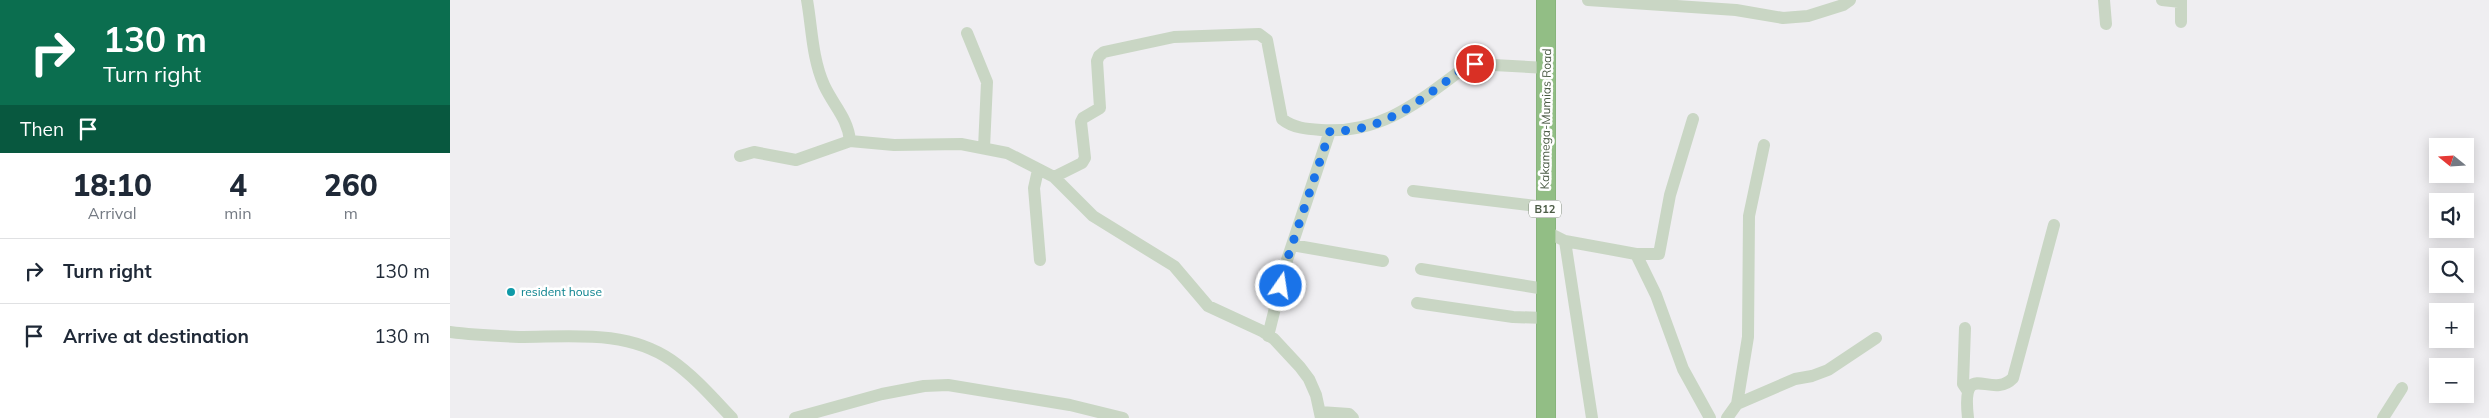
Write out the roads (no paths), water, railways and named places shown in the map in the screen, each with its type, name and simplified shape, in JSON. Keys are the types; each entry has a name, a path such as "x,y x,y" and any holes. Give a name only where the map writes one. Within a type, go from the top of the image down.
{"highway":[{"name":"Kakamega-Mumias Road","path":"1546,0 1546,418"}],"street":[{"path":"807,0 817,64 824,85 849,127 850,141"},
{"path":"1588,0 1737,5 1783,18 1808,16 1842,5 1850,0"},
{"path":"2104,0 2106,24"},
{"path":"2162,0 2181,1 2181,22"},
{"path":"967,33 987,82 984,148"},
{"path":"1054,177 1082,163 1086,158 1081,126 1083,118 1096,111 1100,106 1097,62 1099,56 1104,52 1174,37 1253,33 1263,36 1267,40 1270,50 1282,119 1288,124 1300,128 1330,131 1366,127 1400,114 1464,68 1475,64 1547,68"},
{"path":"1545,231 1565,241 1636,254 1659,254 1670,195 1693,119"},
{"path":"1268,336 1292,245 1330,131"},
{"path":"740,156 754,152 796,160 850,141 894,145 961,144 1007,153 1054,177 1064,184 1080,204 1093,216 1174,266 1208,306 1268,336 1285,350 1309,379 1316,395 1321,415 1349,414 1353,418"},
{"path":"1727,418 1737,404 1748,337 1749,216 1764,145"},
{"path":"1038,170 1034,188 1040,260"},
{"path":"1414,191 1545,207"},
{"path":"1967,390 1976,383 2008,384 2013,378 2054,224"},
{"path":"1565,241 1592,418"},
{"path":"1292,245 1383,262"},
{"path":"1636,254 1656,295 1683,369 1710,418"},
{"path":"1421,269 1545,289"},
{"path":"1417,303 1498,315 1545,318"},
{"path":"1965,328 1964,384 1967,390 1968,418"},
{"path":"450,332 473,335 599,338 638,343 671,360 698,382 732,418"},
{"path":"1737,404 1795,379 1812,376 1828,370 1876,338"},
{"path":"796,418 882,394 924,386 948,384 1070,405 1122,418"},
{"path":"2383,418 2402,388"}],"place":[{"name":"resident house","path":"511,292"}]}
